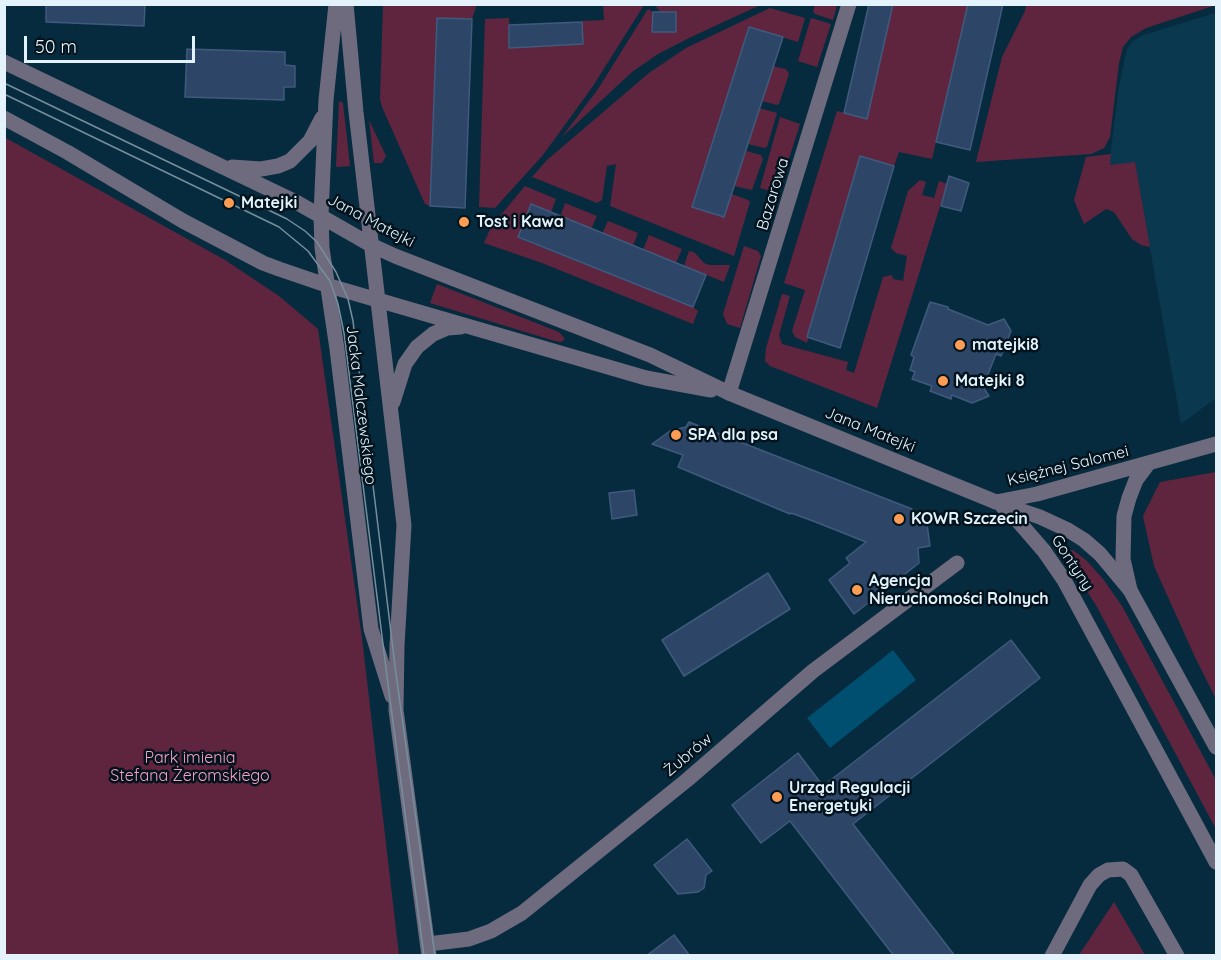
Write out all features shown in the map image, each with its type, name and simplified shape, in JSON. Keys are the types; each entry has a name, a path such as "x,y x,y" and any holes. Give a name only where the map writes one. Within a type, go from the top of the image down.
{"street":[{"name":"Jacka Malczewskiego","path":"336,4 326,100 321,215 326,285 337,349 371,629 396,710"},
{"name":"Jacka Malczewskiego","path":"346,4 371,245 404,525 397,645 396,710 428,950"},
{"name":"Bazarowa","path":"729,393 849,4"},
{"name":"Jana Matejki","path":"4,62 214,162 321,215 371,245 422,268 650,355 729,393 996,502"},
{"name":"Jacka Malczewskiego","path":"214,162 250,169 269,168 290,160 304,149 316,132 326,100"},
{"name":"Jana Matejki","path":"4,118 183,221 263,263 326,285 646,378 729,393"},
{"name":"Jacka Malczewskiego","path":"392,417 392,406 400,376 417,347 440,331 456,327 473,328"},
{"name":"Księżnej Salomei","path":"996,502 1037,494 1216,444"},
{"name":"Księżnej Salomei","path":"1130,590 1124,559 1125,516 1136,480 1148,464"},
{"name":"Gontyny","path":"996,502 1047,520 1084,540 1114,569 1130,590 1216,747"},
{"name":"Gontyny","path":"996,502 1012,514 1064,580 1216,862"},
{"name":"Żubrów","path":"428,950 481,935 522,914 687,780 813,671 957,563"},
{"path":"1052,956 1090,885 1099,875 1108,870 1123,869 1131,875 1177,956"}],"shaded area":[{"path":"1216,13 1216,398 1181,424 1135,163 1109,166 1119,86 1127,49 1133,41 1143,35"},
{"path":"893,650 916,680 830,748 807,718"}],"green space":[{"path":"750,4 758,6 658,54 632,72 562,137 598,89 648,9 653,12 653,32 675,32 655,5"},
{"path":"1026,4 1216,5 1146,28 1131,37 1123,47 1110,137 1104,148 1091,154 976,162 1002,57 1025,11"},
{"path":"383,5 474,5 476,7 472,19 437,18 430,206 425,204 380,99"},
{"path":"603,5 644,5 593,86 543,155 495,208 479,207 485,19 509,18 510,48 582,44 581,21 604,20"},
{"path":"815,5 837,5 833,20 815,14 813,11"},
{"path":"893,5 968,5 932,159 899,152 894,166 860,156 807,343 795,337 792,331 805,290 784,283 837,111 867,118"},
{"path":"770,8 805,18 798,42 749,27 692,206 724,217 732,194 750,202 734,256 610,206 616,164 607,166 602,200 597,203 532,177 547,160 649,73 686,48"},
{"path":"811,18 831,24 817,67 798,61"},
{"path":"772,66 786,69 789,74 777,105 762,101"},
{"path":"339,101 343,103 350,166 336,167"},
{"path":"759,108 777,113 767,147 764,148 748,144"},
{"path":"780,117 800,124 782,187 775,192 760,188"},
{"path":"369,120 386,156 382,163 374,163"},
{"name":"Park imienia Stefana Żeromskiego","path":"4,137 225,260 279,296 318,329 362,638 399,955 5,955"},
{"path":"746,151 761,155 763,159 752,190 734,186"},
{"path":"1111,154 1110,165 1135,162 1150,247 1141,245 1132,239 1114,212 1106,209 1084,224 1074,200 1086,157"},
{"path":"920,180 926,182 922,195 934,198 939,181 947,184 877,408 770,366 765,361 766,348 782,294 790,296 779,335 782,344 848,362 846,370 854,373 883,277 892,275 893,279 903,281 907,256 896,253 891,248 908,191"},
{"path":"525,186 556,199 551,212 531,204 518,238 693,307 698,311 693,324 542,263 484,243 491,227"},
{"path":"565,203 597,216 591,229 560,217"},
{"path":"608,221 638,233 633,246 602,234"},
{"path":"649,235 682,249 676,263 643,250"},
{"path":"744,246 758,251 761,256 740,328 727,324 723,314"},
{"path":"689,251 694,252 709,265 730,265 724,282 684,266"},
{"path":"437,284 559,332 565,339 561,342 555,341 430,303"},
{"path":"1216,472 1216,699 1154,566 1143,516 1160,482"},
{"path":"1073,550 1087,561 1103,579 1122,606 1216,780 1216,829 1097,607 1075,572 1068,554"},
{"path":"1114,902 1145,955 1079,955"}],"building":[{"path":"46,4 145,4 144,26 46,22"},
{"path":"869,4 893,4 867,119 844,113"},
{"path":"968,4 1003,4 970,150 936,142"},
{"path":"653,12 676,12 676,32 652,32"},
{"path":"437,18 472,19 465,208 430,206"},
{"path":"582,22 583,44 509,48 509,25"},
{"path":"749,27 783,37 724,217 692,207"},
{"path":"187,49 285,52 285,65 295,66 295,87 284,87 284,100 185,97"},
{"path":"860,156 894,166 840,348 807,337"},
{"path":"949,176 969,183 961,211 941,206"},
{"path":"531,204 706,275 693,307 518,237"},
{"name":"matejki8","path":"930,302 948,307 948,309 988,325 1004,319 1011,331 1001,356 996,354 983,387 989,396 972,403 952,395 951,399 930,391 932,386 912,379 915,372 910,370 914,357 911,355"},
{"path":"689,422 912,509 914,525 927,524 930,546 918,548 919,563 854,614 829,580 850,563 846,558 866,542 790,514 678,467 683,455 652,444 670,431 686,427"},
{"path":"634,490 637,515 612,519 609,493"},
{"path":"768,573 790,609 684,676 662,640"},
{"path":"1011,640 1040,678 853,824 955,956 894,956 790,821 761,843 732,805 798,753 823,786"},
{"path":"687,839 712,871 706,875 704,888 698,892 678,894 654,865"},
{"path":"674,935 690,956 646,956"}],"tram line":[{"path":"4,83 287,219 317,242 336,272 348,299 353,321 396,674 435,956"},
{"path":"4,94 279,227 308,251 330,281 344,333 424,956"}],"place":[{"name":"Matejki","path":"229,203"},
{"name":"Tost i Kawa","path":"464,222"},
{"name":"matejki8","path":"960,345"},
{"name":"Matejki 8","path":"943,381"},
{"name":"SPA dla psa","path":"676,435"},
{"name":"KOWR Szczecin","path":"899,519"},
{"name":"Agencja Nieruchomości Rolnych","path":"857,590"},
{"name":"Urząd Regulacji Energetyki","path":"777,797"}]}
